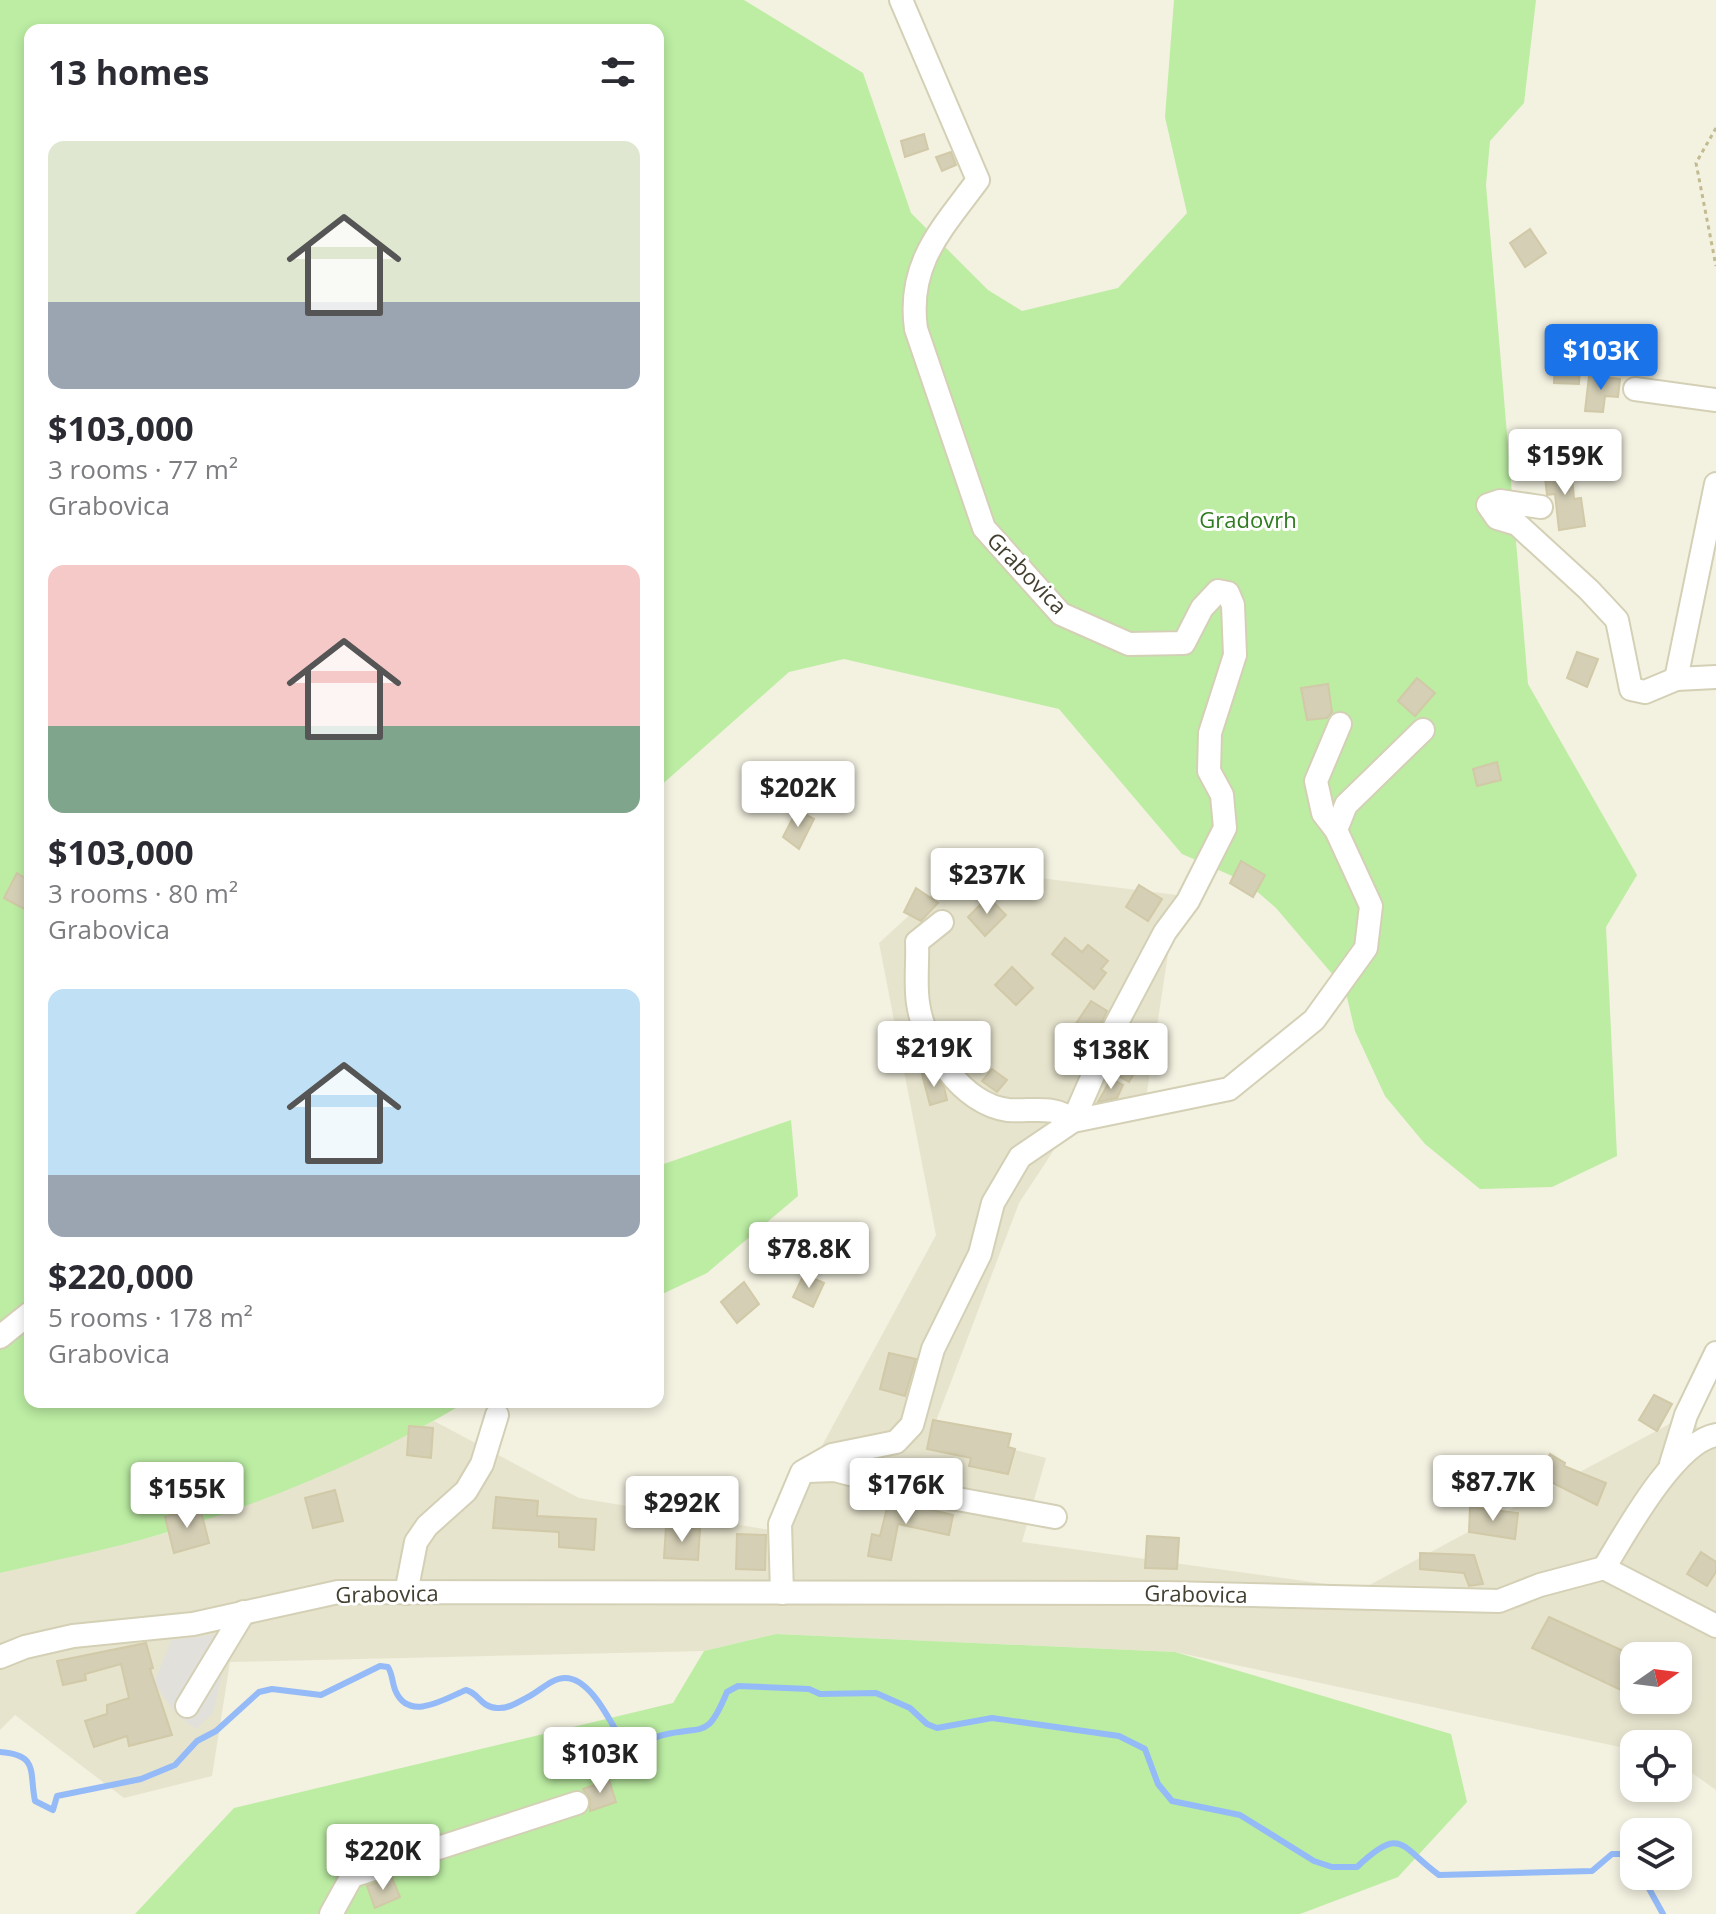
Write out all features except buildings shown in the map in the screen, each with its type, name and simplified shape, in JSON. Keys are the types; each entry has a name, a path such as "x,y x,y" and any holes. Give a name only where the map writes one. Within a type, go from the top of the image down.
{"street":[{"name":"Grabovica","path":"901,0 978,180 938,235 916,276 912,300 920,341 984,528 1061,614 1129,644 1184,643 1202,608 1218,591 1228,593 1233,605 1235,655 1210,733 1209,771 1222,795 1225,828 1188,901 1165,932 1112,1032 1073,1121"},
{"path":"1635,389 1716,400"},
{"path":"1676,679 1716,484"},
{"path":"1541,507 1500,501 1488,505 1497,518 1517,524 1538,542 1617,620 1631,689 1645,692 1676,679 1716,677"},
{"path":"782,1593 780,1524 802,1472 832,1455 896,1442 912,1425 933,1349 980,1254 993,1203 1020,1157 1073,1121 1229,1089 1314,1020 1366,948 1371,906 1336,830 1323,813 1316,781 1340,724"},
{"path":"1336,830 1346,805 1423,730"},
{"path":"942,922 917,942 918,1003 929,1042 978,1101 1007,1110 1047,1109 1073,1121"},
{"path":"0,1337 24,1318"},
{"path":"1668,1473 1686,1415 1716,1353"},
{"path":"406,1593 416,1542 427,1526 466,1491 482,1464 487,1438 497,1415"},
{"path":"1716,1435 1700,1438 1668,1473 1604,1568 1716,1626"},
{"path":"802,1472 835,1470 914,1491 1055,1517"},
{"name":"Grabovica","path":"0,1657 25,1647 73,1636 193,1624 338,1592 1167,1593 1499,1601 1540,1585 1604,1568"},
{"path":"187,1706 244,1612"},
{"path":"331,1914 352,1876 577,1803"}],"path":[{"path":"1716,128 1696,163 1716,266"}],"shaded area":[{"path":"961,868 1177,895 1145,1105 1073,1121 1019,1203 933,1429 1046,1458 1022,1542 1362,1589 1686,1415 1716,1446 1716,1790 1692,1773 1692,1730 1620,1730 1620,1747 1175,1652 776,1634 704,1651 230,1662 212,1776 124,1798 15,1715 0,1730 0,1573 163,1534 232,1511 313,1478 434,1421 579,1498 776,1531 936,1235 879,943"},
{"path":"243,1631 226,1656 213,1713 196,1729 176,1714 154,1683 171,1640"}],"green space":[{"name":"Gradovrh","path":"0,0 744,0 863,73 911,213 988,290 1022,311 1118,288 1187,213 1165,117 1174,0 1536,0 1524,103 1490,141 1486,185 1528,684 1637,875 1606,927 1617,1156 1552,1187 1480,1189 1425,1144 1385,1096 1355,1031 1345,989 1276,908 1246,882 1182,854 1059,709 844,659 789,672 664,783 664,24 24,24 24,1408 456,1408 357,1460 243,1507 145,1539 0,1573"},
{"path":"791,1120 798,1196 707,1273 664,1293 664,1164"},
{"path":"776,1634 1175,1652 1451,1734 1467,1802 1398,1877 1300,1914 135,1914 234,1808 673,1703 704,1651"}],"waterway":[{"path":"0,1752 27,1761 32,1773 35,1801 53,1810 57,1796 141,1779 175,1765 197,1741 216,1731 259,1692 272,1689 321,1695 380,1666 388,1667 402,1701 419,1707 466,1690 491,1707 504,1708 531,1696 555,1680 575,1680 593,1695 626,1747 663,1735 703,1728 714,1718 727,1692 738,1686 809,1689 820,1694 876,1693 910,1708 927,1724 937,1728 992,1718 1119,1736 1145,1749 1158,1784 1172,1801 1240,1815 1314,1861 1332,1867 1357,1867 1383,1846 1392,1843 1408,1849 1439,1875 1592,1871 1612,1854 1620,1854"},
{"path":"1650,1890 1663,1914"}]}
